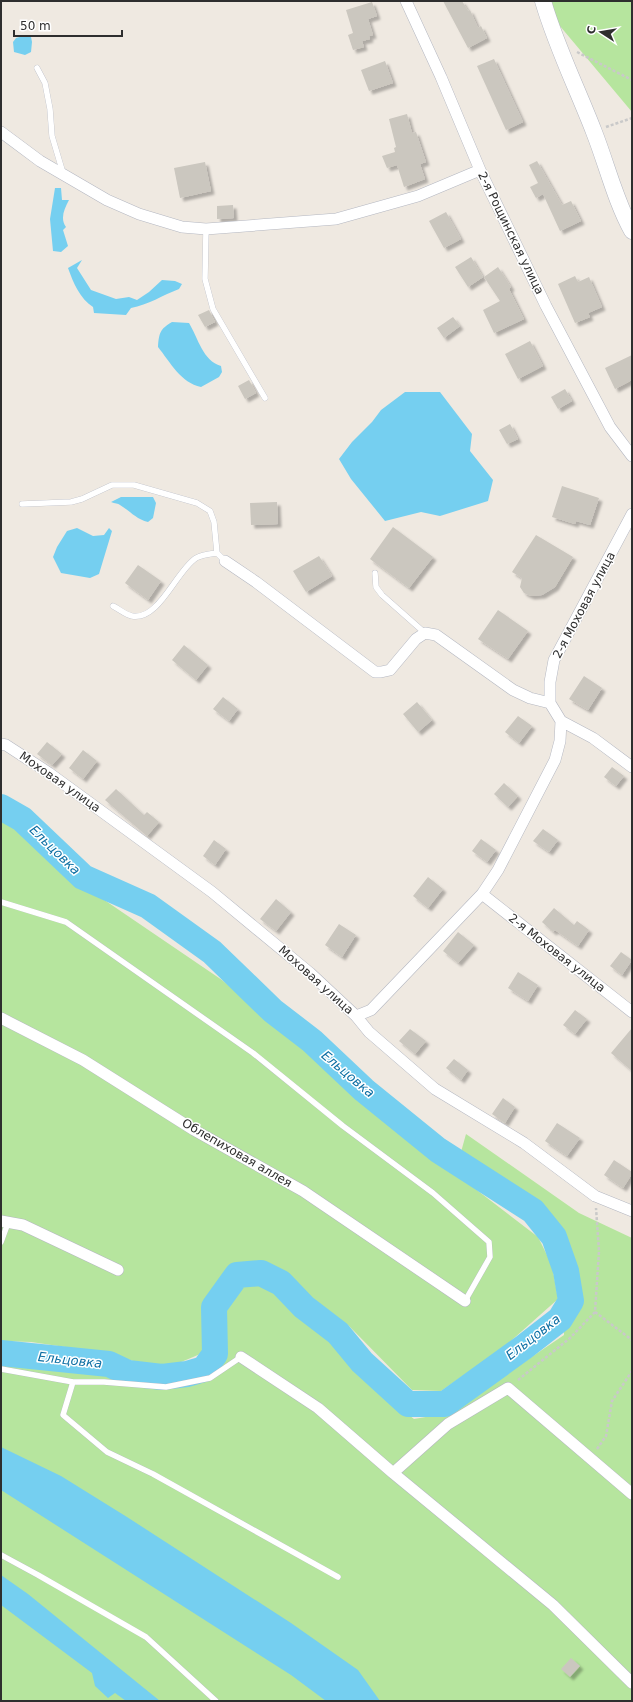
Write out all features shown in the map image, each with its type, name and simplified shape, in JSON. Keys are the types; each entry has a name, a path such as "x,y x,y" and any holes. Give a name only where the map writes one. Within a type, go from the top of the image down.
{"street":[{"name":"2-я Рощинская улица","path":"406,1 441,77 480,170 546,306 610,427 632,456"},
{"path":"543,1 557,43 594,132 624,215 632,231"},
{"path":"1,132 34,158 107,200 139,214 182,227 206,229 336,219 418,196 480,170"},
{"name":"2-я Моховая улица","path":"550,703 550,682 554,660 632,514"},
{"path":"225,561 256,582 375,672 390,670 416,639 425,633 436,635 513,690 530,698 550,703 561,721 593,738 632,767"},
{"path":"356,1016 371,1010 482,894 498,870 555,760 560,741 561,721"},
{"name":"Моховая улица","path":"1,744 6,745 49,774 212,892 310,973 356,1016 369,1032 436,1089 524,1143 595,1196 632,1211"},
{"name":"2-я Моховая улица","path":"482,894 632,1012"},
{"name":"Облепиховая аллея","path":"1,1018 83,1060 194,1130 303,1191 465,1301"},
{"path":"5,1222 23,1225 118,1270"},
{"path":"241,1357 318,1408 393,1473 553,1605 632,1683"},
{"path":"393,1473 448,1424 508,1388 632,1494"}],"lane":[{"path":"37,68 45,83 50,109 52,136 64,175"},
{"path":"206,229 205,279 213,309 265,398"},
{"path":"22,504 72,502 112,485 134,485 197,503 210,511 214,522 217,553 225,561"},
{"path":"113,606 131,616 141,617 152,611 164,598 184,568 197,557 217,553"},
{"path":"375,573 376,587 382,595 425,633"},
{"path":"1,902 66,922 254,1053 343,1126 433,1193 489,1242 490,1257 465,1301"},
{"path":"1,1242 5,1222"},
{"path":"1,1369 73,1382 104,1382 166,1387 210,1378 241,1357"},
{"path":"73,1382 63,1416 107,1452 153,1474 338,1577"},
{"path":"1,1555 146,1637 216,1701"}],"path":[{"path":"557,43 632,80"},
{"path":"594,132 632,118"},
{"path":"508,1388 570,1338 595,1312 599,1251 595,1196"},
{"path":"595,1312 632,1340"},
{"path":"596,1452 606,1436 612,1401 632,1371"}],"green space":[{"path":"539,1 632,1 632,112"},
{"path":"1,817 11,822 72,878 222,980 409,1138 538,1237 552,1265 558,1299 503,1348 441,1391 412,1390 349,1326 265,1262 227,1269 203,1307 205,1352 174,1365 140,1363 107,1353 31,1342 1,1341"},
{"path":"466,1134 579,1213 632,1238 632,1701 1,1701 1,1359 43,1367 159,1383 175,1382 214,1372 225,1357 224,1310 242,1283 259,1280 277,1289 294,1308 340,1351 374,1388 414,1419 449,1413 564,1335 562,1275 530,1212 461,1152"}],"water":[{"path":"23,36 31,37 32,42 31,52 25,55 14,52 13,42 16,38"},
{"path":"55,188 61,188 62,200 69,200 64,210 63,217 66,227 63,230 68,246 61,252 53,251 50,219"},
{"path":"82,260 77,268 91,290 116,299 129,297 137,300 149,292 162,280 175,281 182,284 179,289 137,307 131,308 126,315 94,313 93,307 84,300 78,290 68,268"},
{"path":"172,322 189,323 205,354 221,366 222,372 219,377 201,387 194,385 176,371 158,347 161,332"},
{"path":"405,392 440,392 472,434 470,451 493,480 488,501 440,516 421,512 385,521 351,479 339,459 381,410"},
{"path":"121,497 153,497 156,503 153,518 148,522 144,521 119,504 111,502"},
{"path":"77,528 93,536 104,535 109,528 112,531 99,574 90,578 61,573 53,557 57,547 67,531"},
{"path":"1,1447 61,1476 291,1623 358,1670 380,1701 326,1701 291,1675 1,1490"},
{"path":"1,1575 28,1594 160,1701 126,1701 115,1693 108,1698 95,1686 92,1673 1,1605"}],"building":[{"path":"443,1 462,1 468,11 470,10 478,28 481,26 487,38 468,48"},
{"path":"372,2 377,16 368,19 373,35 369,36 370,39 362,41 364,47 353,50 348,35 353,33 346,10"},
{"path":"494,59 523,122 506,130 477,66"},
{"path":"385,61 393,83 369,91 361,70"},
{"path":"407,114 412,133 416,132 426,162 420,164 425,179 404,187 397,165 387,168 382,156 395,152 394,148 396,147 389,119"},
{"path":"537,161 562,205 571,201 581,221 560,231 543,194 536,198 530,187 538,183 529,165"},
{"path":"205,162 211,191 180,198 174,168"},
{"path":"233,205 234,218 217,219 217,206"},
{"path":"446,212 461,239 444,248 429,221"},
{"path":"471,257 483,277 468,287 455,267"},
{"path":"498,267 511,287 509,289 524,319 494,333 483,310 500,301 484,277"},
{"path":"575,276 578,282 589,277 602,307 588,313 590,317 575,323 558,284"},
{"path":"209,310 215,322 205,327 198,315"},
{"path":"453,317 460,326 444,338 437,328"},
{"path":"530,341 543,366 518,379 505,354"},
{"path":"632,355 632,380 615,389 605,368"},
{"path":"249,380 256,393 245,399 238,386"},
{"path":"565,389 572,401 558,409 551,397"},
{"path":"510,424 518,439 507,444 499,430"},
{"path":"562,486 599,498 590,525 576,521 575,524 552,517"},
{"path":"277,502 278,524 251,525 250,503"},
{"path":"393,527 433,557 409,588 370,559"},
{"path":"536,535 573,557 555,587 542,595 531,596 524,593 520,587 522,578 512,572"},
{"path":"319,556 332,576 306,592 293,571"},
{"path":"138,565 161,581 148,600 125,583"},
{"path":"498,610 528,631 508,659 478,639"},
{"path":"184,645 208,665 196,680 172,660"},
{"path":"584,676 602,688 588,710 569,699"},
{"path":"223,697 238,709 229,721 213,709"},
{"path":"417,702 432,720 418,732 403,714"},
{"path":"518,716 532,726 519,743 505,732"},
{"path":"47,742 62,754 52,765 37,754"},
{"path":"83,750 97,761 83,779 69,768"},
{"path":"612,767 624,776 616,786 604,777"},
{"path":"504,783 518,796 508,807 494,794"},
{"path":"116,789 144,815 147,812 159,822 147,836 105,800"},
{"path":"543,829 558,840 549,852 533,841"},
{"path":"481,839 496,850 487,862 472,851"},
{"path":"214,840 226,849 215,865 203,856"},
{"path":"428,877 443,889 428,908 413,896"},
{"path":"276,899 291,912 276,931 260,919"},
{"path":"554,908 574,925 577,921 589,930 578,946 555,930 553,932 542,922"},
{"path":"339,924 356,935 342,957 325,945"},
{"path":"458,932 474,945 458,963 443,951"},
{"path":"621,952 632,960 622,975 610,966"},
{"path":"518,972 538,985 528,1001 508,988"},
{"path":"575,1010 587,1019 575,1034 563,1025"},
{"path":"632,1028 632,1071 611,1053"},
{"path":"410,1029 426,1041 415,1054 399,1041"},
{"path":"454,1059 468,1070 461,1080 446,1068"},
{"path":"503,1098 515,1107 505,1123 492,1114"},
{"path":"557,1123 580,1138 567,1156 545,1141"},
{"path":"614,1160 632,1172 623,1188 604,1175"},
{"path":"571,1658 580,1666 570,1677 561,1669"}],"waterway":[{"name":"Ельцовка","path":"1,807 22,819 83,877 148,906 212,952 273,1011 312,1041 364,1090 438,1150 533,1211 554,1237 566,1271 571,1301 560,1319 445,1404 408,1404 362,1362 338,1333 304,1307 281,1283 261,1273 237,1275 214,1307 215,1354 204,1369 187,1374 162,1377 128,1373 109,1364 1,1353"}]}
